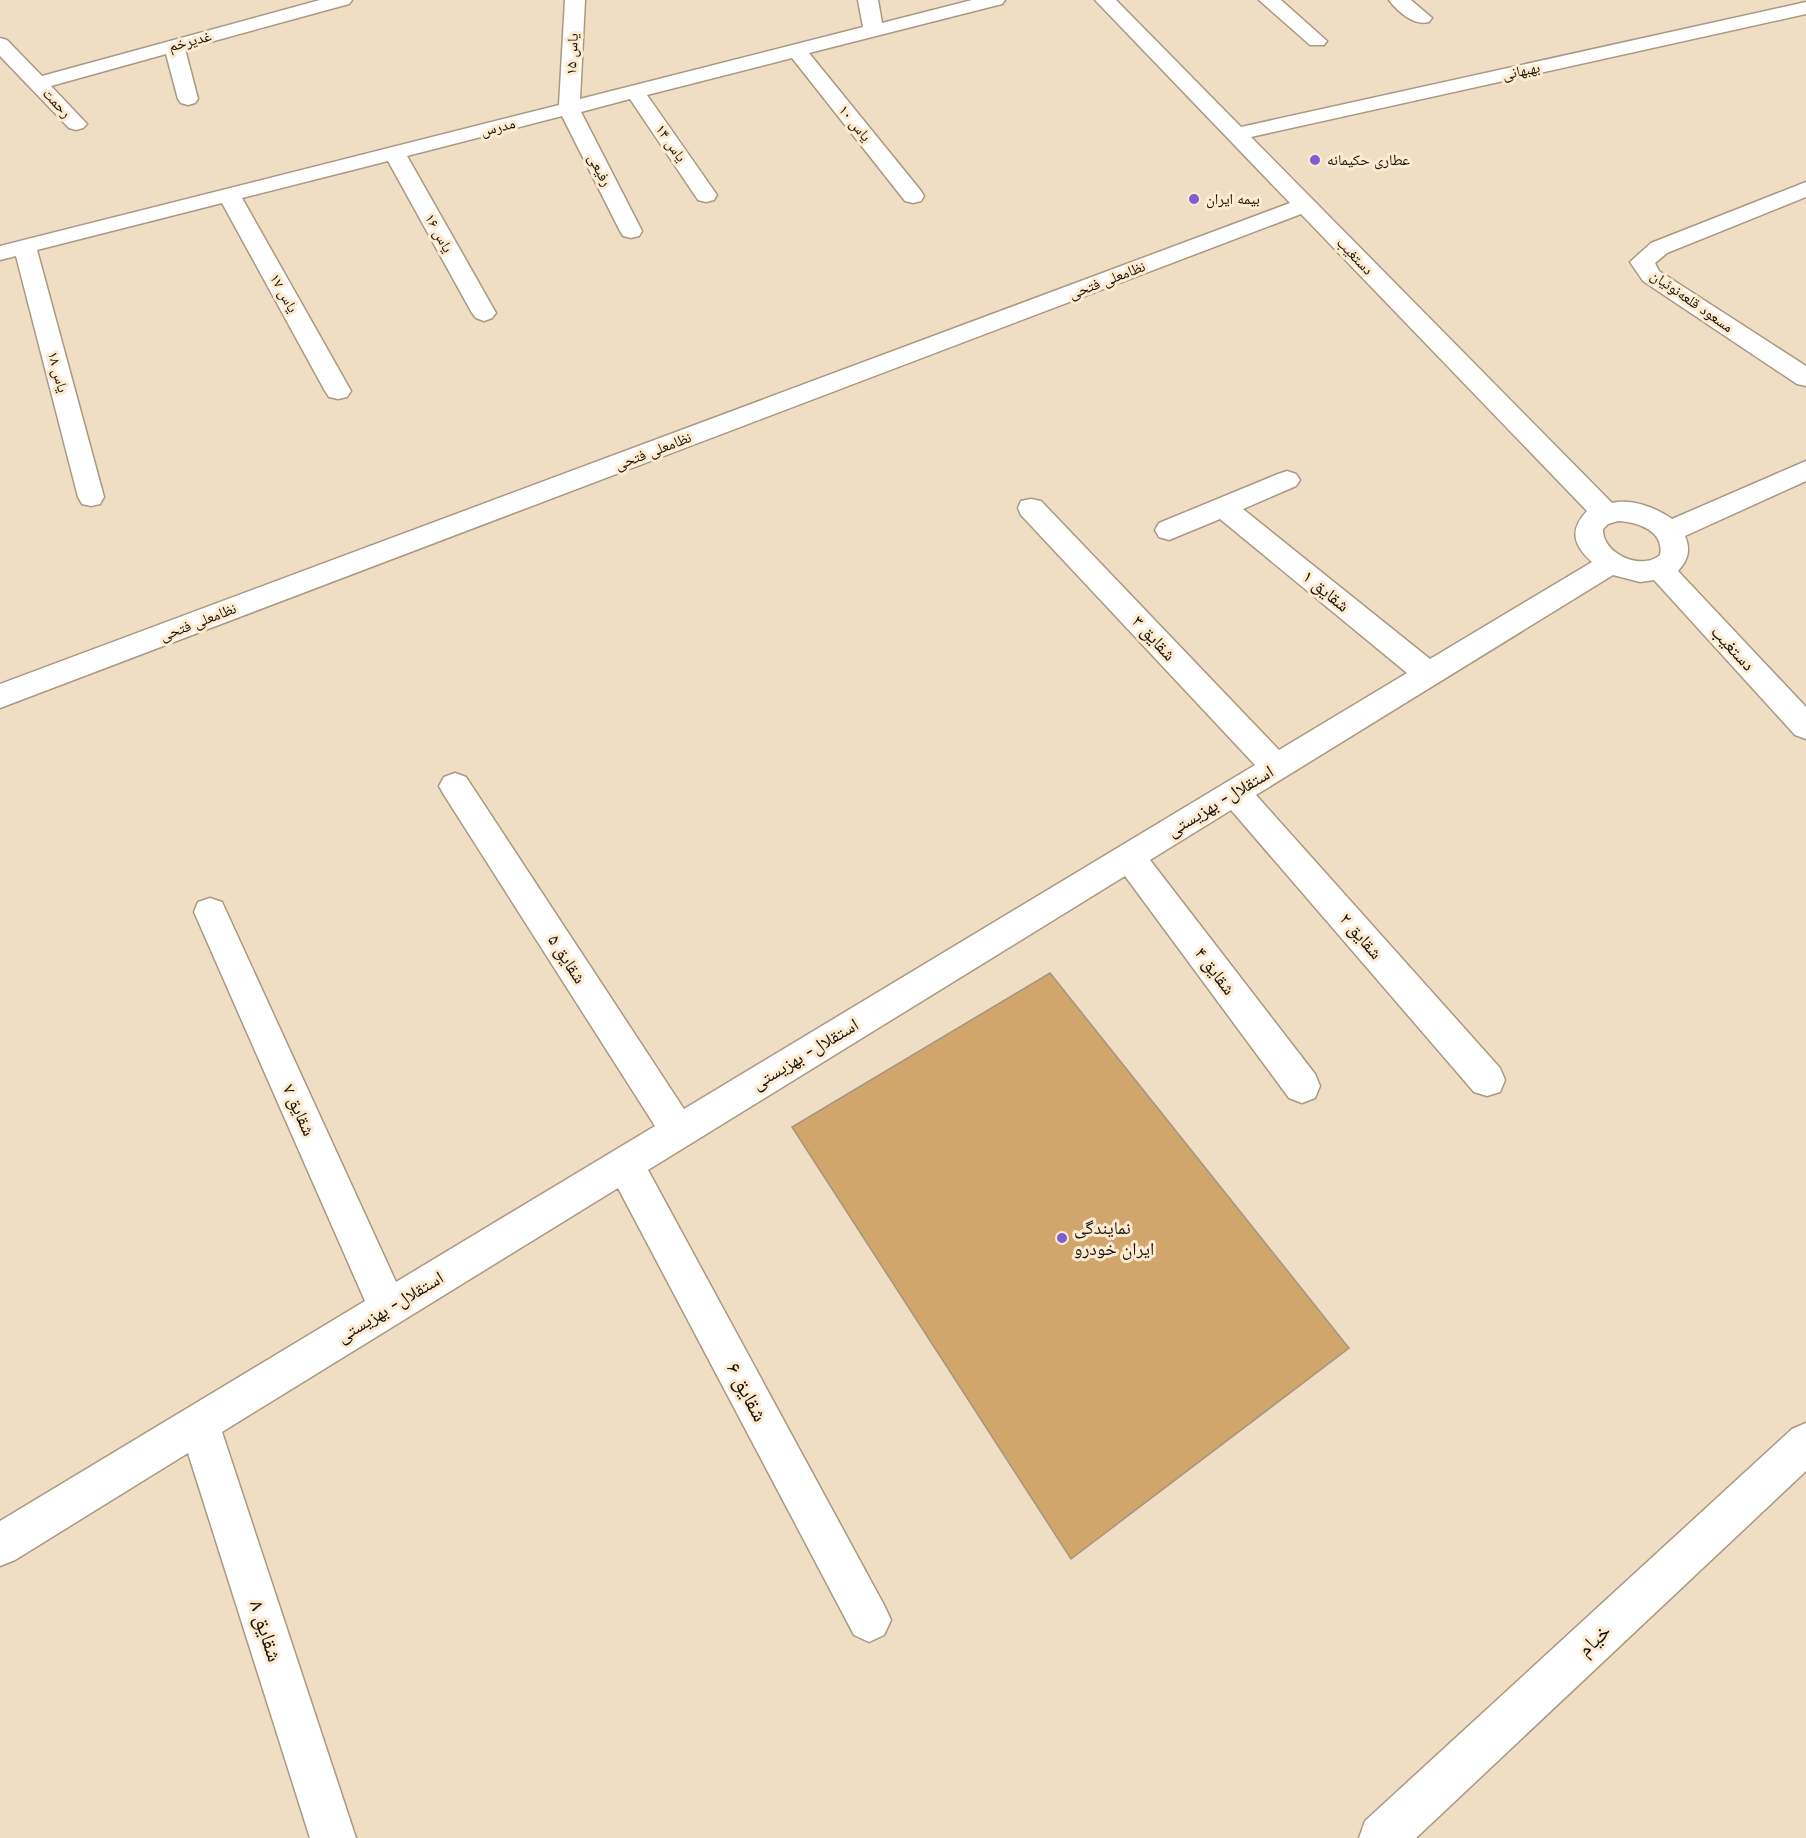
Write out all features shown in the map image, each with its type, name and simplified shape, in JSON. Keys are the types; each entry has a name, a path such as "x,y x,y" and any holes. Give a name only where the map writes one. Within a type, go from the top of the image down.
{"street":[{"name":"غدیرخم","path":"38,83 342,0"},
{"name":"یاس ۱۵","path":"569,109 575,0"},
{"path":"868,0 874,31"},
{"name":"مدرس","path":"0,253 995,0"},
{"name":"دستغیب","path":"1105,0 1605,513"},
{"path":"1269,0 1317,41"},
{"path":"1400,0 1422,18"},
{"name":"بهبهانی","path":"1236,134 1806,8"},
{"name":"رحمت","path":"0,44 76,124"},
{"path":"174,46 188,99"},
{"name":"یاس ۱۰","path":"797,51 913,195"},
{"name":"یاس ۱۴","path":"635,92 706,195"},
{"name":"رفیعی","path":"569,109 631,231"},
{"name":"یاس ۱۶","path":"394,153 484,313"},
{"name":"مسعود قلعه‌نوئیان","path":"1806,189 1659,248 1642,262 1650,276 1806,378"},
{"name":"یاس ۱۷","path":"229,195 338,391"},
{"name":"نظامعلی فتحی","path":"0,696 1305,205"},
{"name":"یاس ۱۸","path":"24,247 91,497"},
{"path":"1669,532 1794,476 1806,499"},
{"path":"1169,530 1287,480"},
{"name":"شقایق ۱","path":"1223,507 1429,674"},
{"name":"شقایق ۳","path":"1031,508 1276,767"},
{"path":"1633,512 1647,516 1669,532 1675,541 1675,557 1669,565 1660,569 1636,572 1611,563 1591,546 1588,526 1594,518 1605,513 1633,512"},
{"name":"استقلال- بهزیستی","path":"0,1545 1611,563"},
{"name":"دستغیب","path":"1660,569 1806,727"},
{"name":"شقایق ۵","path":"455,786 679,1132"},
{"name":"شقایق ۲","path":"1235,793 1486,1080"},
{"name":"شقایق ۴","path":"1129,856 1302,1086"},
{"name":"شقایق ۷","path":"210,912 388,1309"},
{"name":"شقایق ۶","path":"625,1165 869,1620"},
{"name":"شقایق ۸","path":"199,1424 333,1838"},
{"name":"خیام","path":"1382,1838 1806,1443"}],"building":[{"name":"نمایندگی ایران خودرو","path":"1050,973 1349,1348 1071,1559 792,1127"}],"place":[{"name":"عطاری حکیمانه","path":"1315,160"},
{"name":"بیمه ایران","path":"1194,199"},
{"name":"نمایندگی ایران خودرو","path":"1062,1238"}]}
